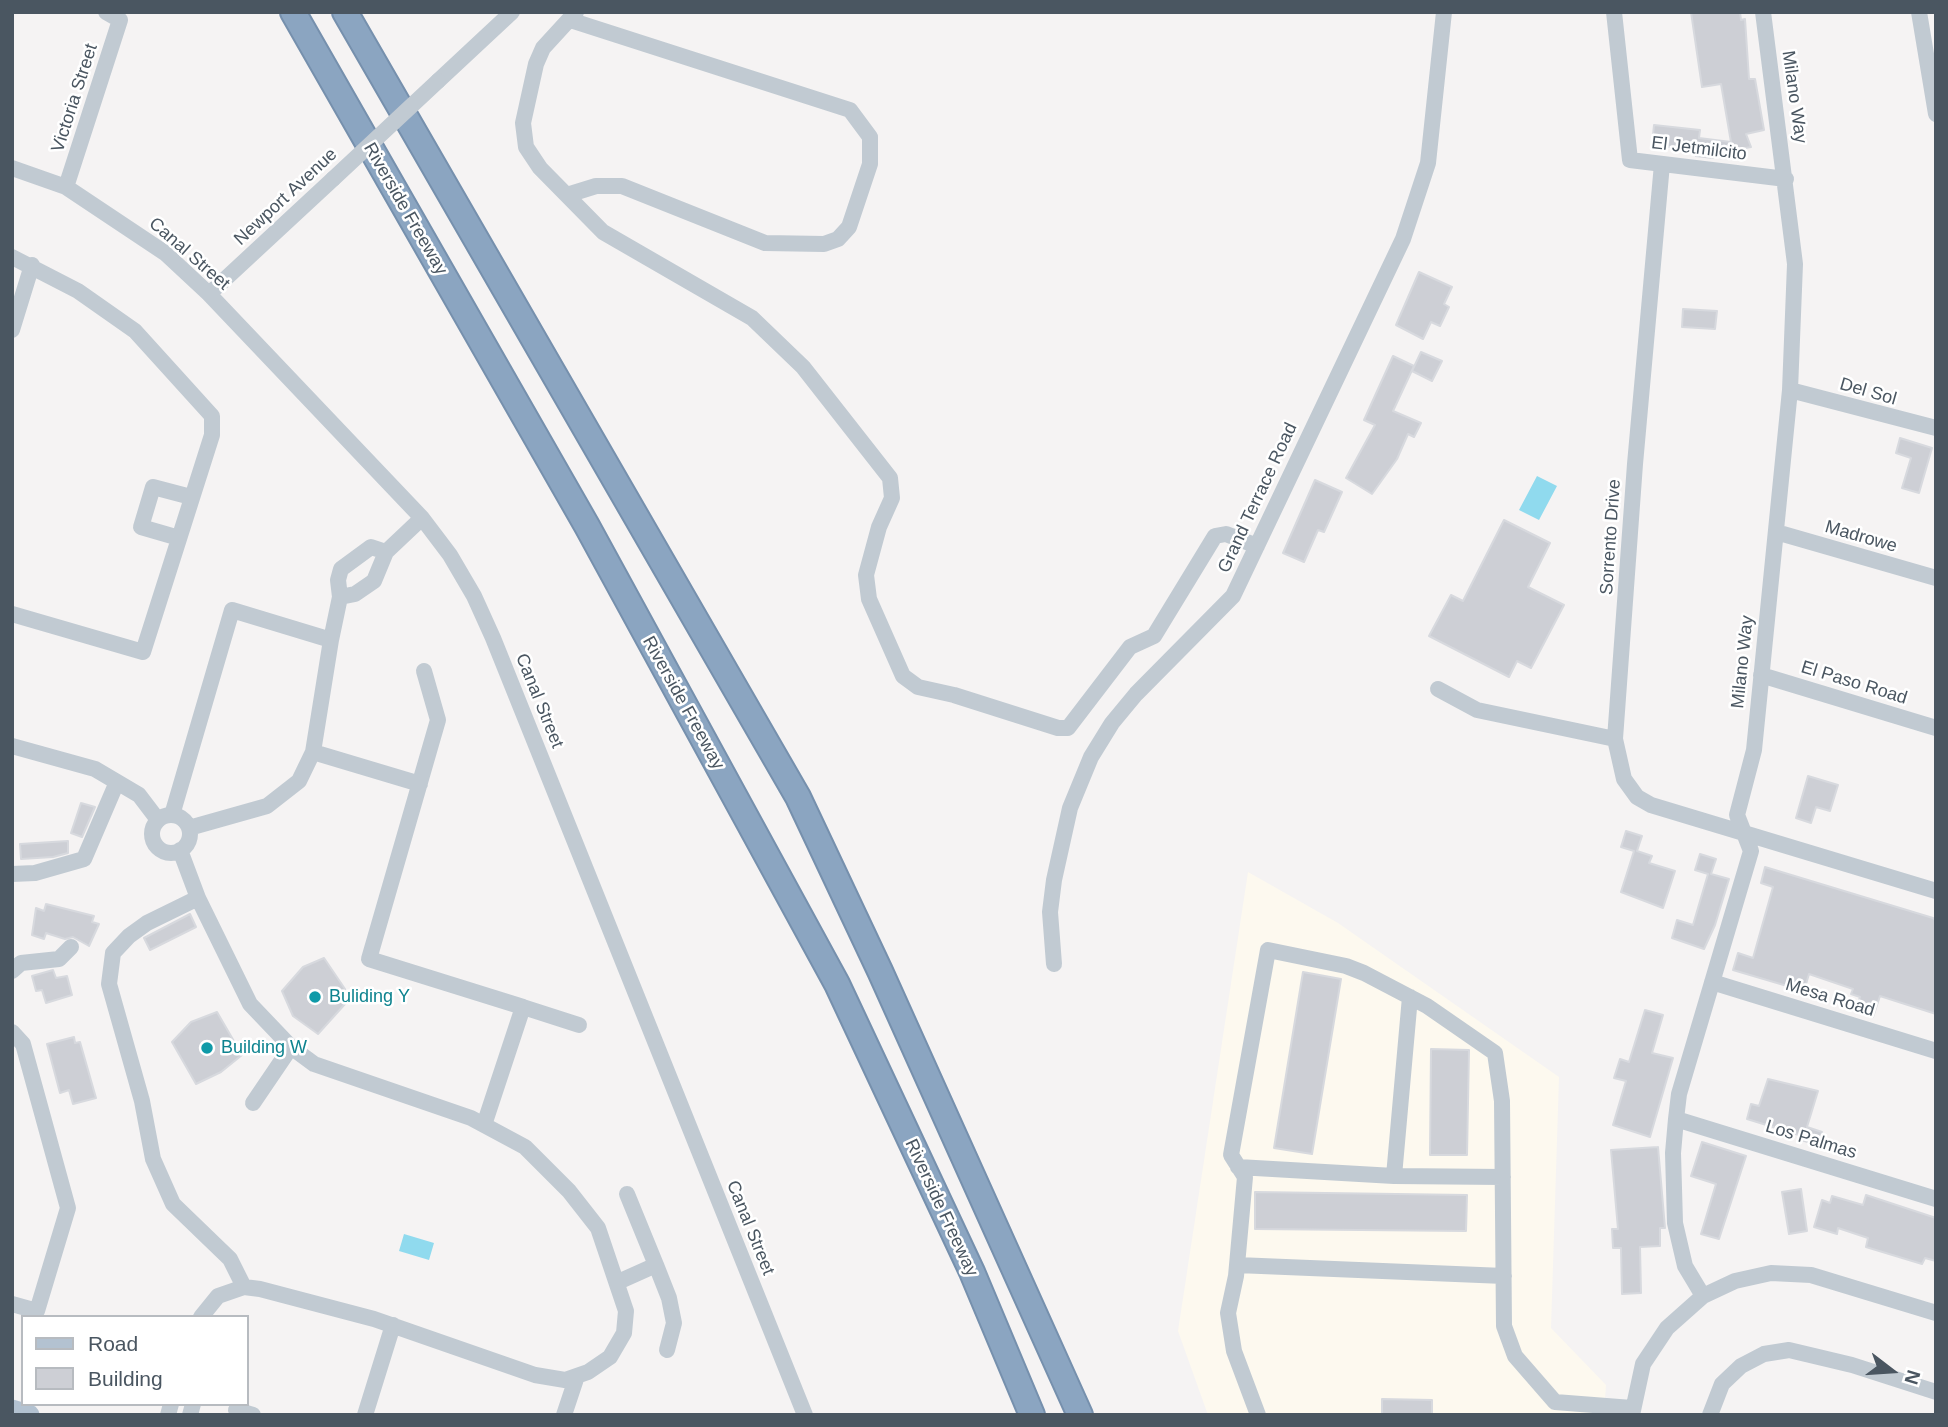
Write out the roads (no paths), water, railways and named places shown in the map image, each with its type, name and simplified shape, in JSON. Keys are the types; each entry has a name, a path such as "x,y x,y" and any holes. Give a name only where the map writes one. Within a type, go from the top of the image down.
{"highway":[{"name":"Riverside Freeway","path":"293,12 587,526 837,984 972,1272 1032,1415"},
{"path":"345,12 798,797 892,996 1080,1415"}],"main road":[{"path":"12,1410 29,1415"}],"street":[{"name":"Newport Avenue","path":"209,294 512,12"},
{"name":"Grand Terrace Road","path":"1054,964 1050,912 1054,880 1070,808 1091,757 1112,723 1136,694 1233,596 1414,211 1428,163 1444,12"},
{"name":"El Jetmilcito","path":"1614,12 1630,160 1786,179"},
{"name":"Milano Way","path":"1703,1296 1685,1266 1675,1223 1673,1153 1676,1119 1679,1094 1751,851 1737,816 1754,750 1790,390 1795,264 1763,12"},
{"path":"1919,12 1936,114"},
{"name":"Victoria Street","path":"66,187 113,16"},
{"path":"567,195 596,186 622,186 765,243 824,244 838,239 849,227 870,164 870,137 850,110 573,16 543,48 536,64 522,135 526,148 540,168 603,232 752,318 820,386 890,478 892,498 879,527 866,575 869,599 903,676 918,687 954,695 1058,728 1068,728 1130,647 1154,636 1215,536 1226,534 1257,546"},
{"name":"Sorrento Drive","path":"1662,164 1635,464 1615,739 1624,779 1637,797 1651,804 1936,891"},
{"name":"Canal Street","path":"12,168 66,187 165,253 209,294 422,518 450,555 474,596 493,638 805,1415"},
{"path":"12,257 33,265 78,290 135,331 212,416 212,435 143,652 12,614"},
{"path":"12,330 33,265"},
{"name":"Del Sol","path":"1790,390 1936,428"},
{"path":"179,538 141,527 153,487 191,497"},
{"path":"340,597 355,594 374,581 386,552 422,518"},
{"name":"Madrowe","path":"1776,533 1936,579"},
{"path":"189,828 267,806 299,781 313,752 329,672 331,640 340,597 338,580 341,569 349,560 371,547 386,552"},
{"path":"12,746 95,769 139,795 165,818 182,819 189,828 188,841 180,850 169,853 158,848 153,831 165,818 232,610 331,640"},
{"path":"424,671 438,720 369,959 579,1025"},
{"name":"El Paso Road","path":"1761,675 1936,728"},
{"path":"1438,689 1477,710 1615,739"},
{"path":"313,752 420,784"},
{"path":"12,874 35,873 83,859 117,782"},
{"path":"180,850 198,898 250,1004 291,1047 314,1064 484,1125 525,1147 569,1191 598,1228 626,1311 624,1333 610,1357 565,1380 535,1375 393,1325 244,1287 218,1296 203,1315"},
{"path":"198,898 147,923 129,936 113,953 109,984 142,1101 153,1158 173,1204 230,1259 244,1287"},
{"path":"12,971 21,963 60,958 71,947"},
{"path":"1258,1415 1234,1351 1228,1313 1237,1265 1245,1177 1231,1155 1268,950 1346,966 1410,998 1494,1053 1502,1101 1504,1326 1515,1356 1555,1408 1632,1411 1643,1364 1667,1328 1703,1296 1735,1281 1771,1273 1811,1275 1936,1313"},
{"name":"Mesa Road","path":"1712,982 1936,1051"},
{"path":"1394,1176 1410,998"},
{"path":"484,1125 523,1007"},
{"path":"12,1032 23,1044 68,1208 37,1311 12,1304"},
{"path":"253,1103 291,1047"},
{"name":"Los Palmas","path":"1676,1119 1936,1199"},
{"path":"1238,1167 1394,1176 1503,1177"},
{"path":"627,1194 670,1298 674,1323 667,1350"},
{"path":"618,1282 656,1265"},
{"path":"1237,1265 1504,1276"},
{"path":"365,1415 393,1325"},
{"path":"1710,1415 1722,1384 1741,1366 1764,1354 1789,1350 1852,1365 1936,1392"},
{"path":"564,1415 577,1376"},
{"path":"236,1410 253,1415"}],"water":[{"path":"1537,476 1557,486 1539,520 1519,510"},
{"path":"404,1234 434,1243 429,1260 399,1251"}],"place":[{"name":"Buliding Y","path":"315,997"},
{"name":"Building W","path":"207,1048"}]}
